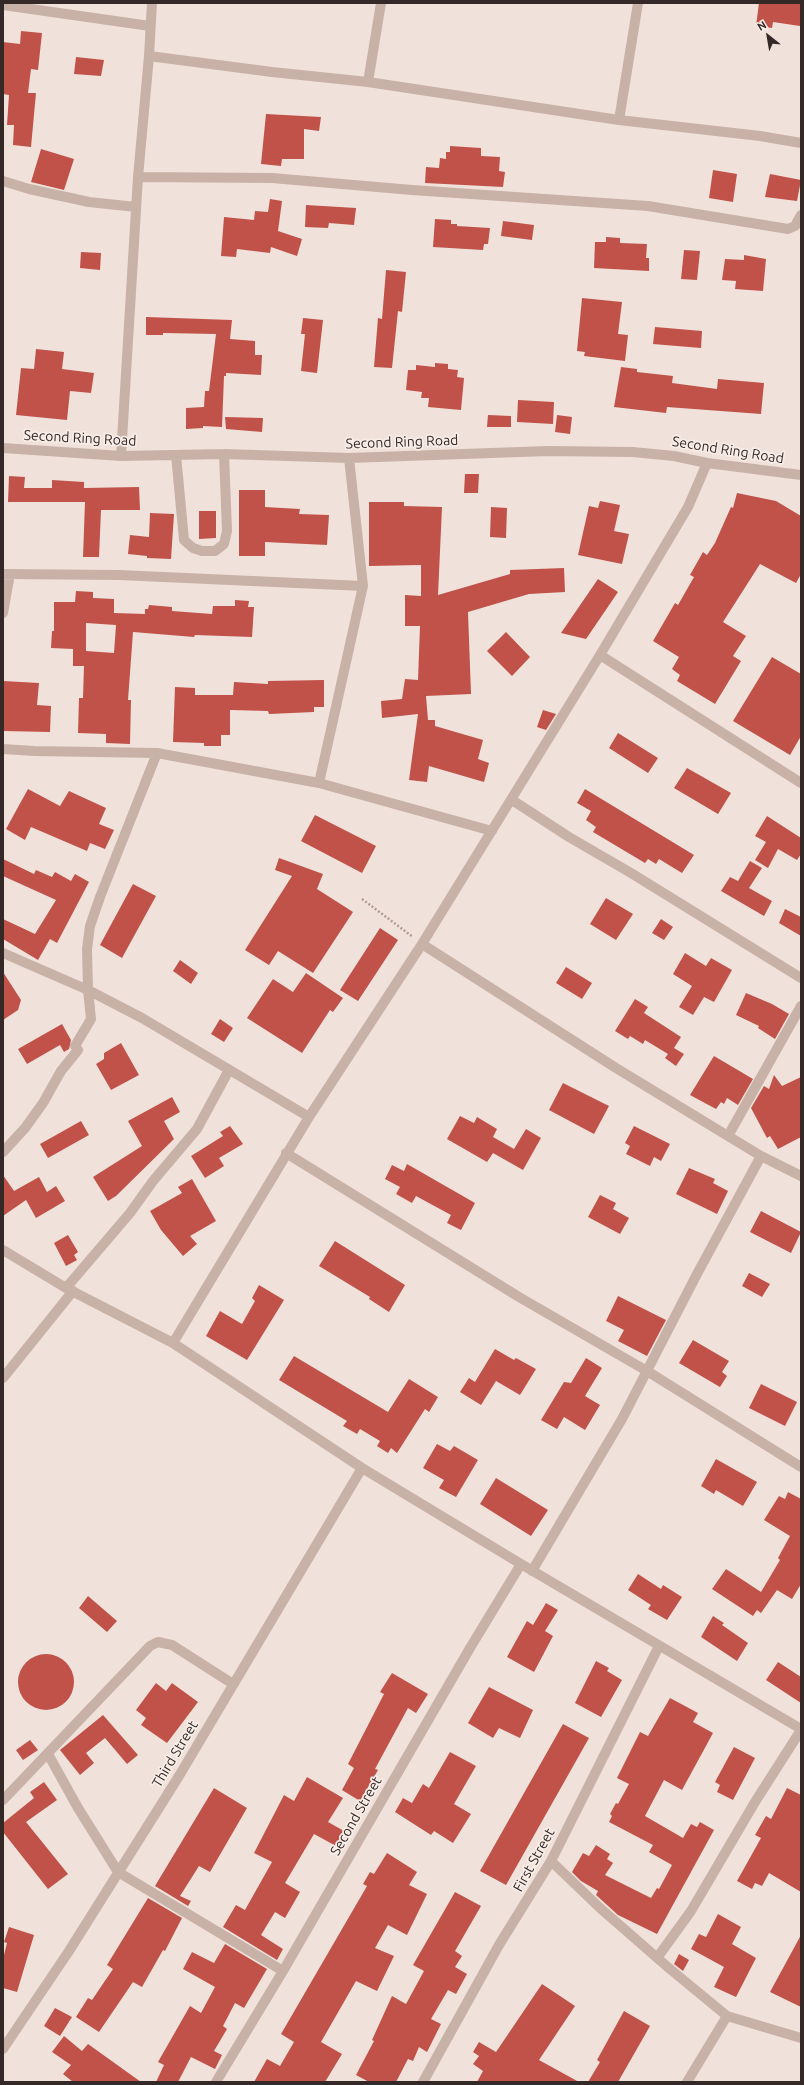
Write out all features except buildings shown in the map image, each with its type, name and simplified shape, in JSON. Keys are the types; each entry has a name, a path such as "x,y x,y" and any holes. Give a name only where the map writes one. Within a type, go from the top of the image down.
{"street":[{"path":"121,456 138,177 150,56 152,3"},
{"path":"368,82 381,3"},
{"path":"619,120 638,3"},
{"path":"3,5 150,26"},
{"path":"150,56 272,72 368,82 619,120 760,136 801,143"},
{"path":"138,177 272,178 412,190 648,206 788,229 795,226 801,215"},
{"path":"3,181 29,189 89,202 136,207"},
{"name":"Second Ring Road","path":"3,448 121,456 224,454 349,458 548,451 626,452 674,456 707,463 801,476"},
{"path":"176,455 184,540 193,548 202,551 215,551 224,544 227,531 224,454"},
{"path":"319,782 363,586 349,458"},
{"path":"173,1343 286,1153 422,944 600,655 688,507 707,463"},
{"path":"3,613 7,574 119,575 363,586"},
{"path":"600,655 801,783"},
{"path":"3,749 157,753 319,782 492,831"},
{"path":"3,1152 25,1128 43,1103 61,1071 78,1050 75,1046 91,1019 88,990 87,949 90,926 157,753"},
{"path":"512,800 569,837 631,873 801,978"},
{"path":"422,944 532,1015 728,1136 761,1156 801,1176"},
{"path":"3,953 88,990 142,1018 309,1117"},
{"path":"728,1136 801,1006"},
{"path":"3,1378 153,1181 197,1129 229,1070"},
{"path":"286,1153 519,1297 647,1371 801,1467"},
{"path":"532,1571 622,1419 761,1156"},
{"path":"3,1250 70,1289 173,1343 362,1468 532,1571 801,1729 690,1910 657,1958"},
{"name":"Third Street","path":"3,2049 69,1951 179,1776 362,1468"},
{"name":"Second Street","path":"216,2082 283,1971 466,1654 521,1564"},
{"path":"3,1800 144,1652 158,1642 172,1644 233,1684"},
{"name":"First Street","path":"423,2082 499,1946 551,1861 659,1646"},
{"path":"48,1754 78,1808 118,1872 283,1971"},
{"path":"551,1861 600,1908 727,2016 801,2038"},
{"path":"687,2082 727,2016"}],"path":[{"path":"362,899 422,944"}]}
